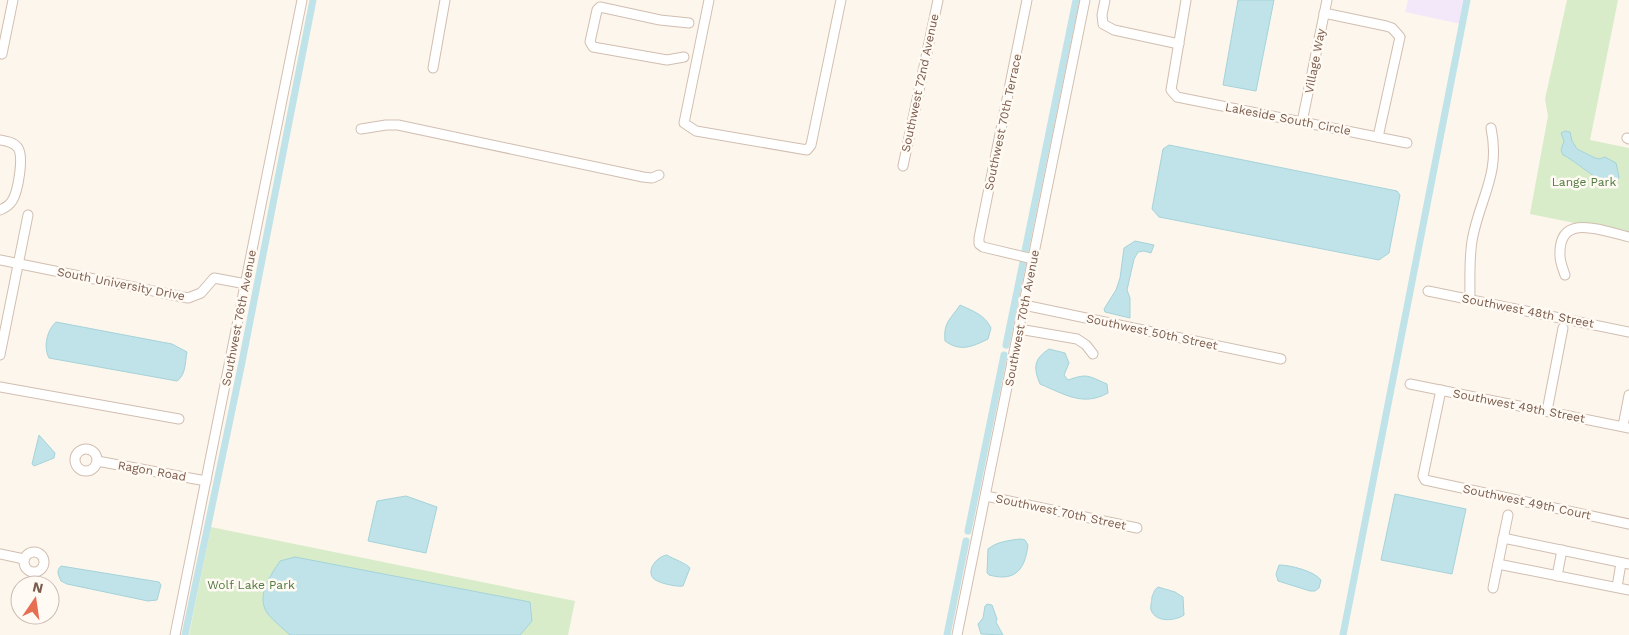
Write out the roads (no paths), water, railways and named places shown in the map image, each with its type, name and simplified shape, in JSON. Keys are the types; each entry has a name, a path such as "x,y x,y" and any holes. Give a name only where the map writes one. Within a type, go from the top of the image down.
{"street":[{"path":"2,54 13,0"},
{"name":"Southwest 76th Avenue","path":"175,635 302,0"},
{"path":"433,68 446,0"},
{"path":"709,0 684,123 696,131 807,150 811,145 841,0"},
{"name":"Southwest 72nd Avenue","path":"903,166 938,0"},
{"name":"Southwest 70th Terrace","path":"1028,0 979,244 983,247 1033,259"},
{"name":"Southwest 70th Avenue","path":"957,635 1085,0"},
{"path":"1105,0 1102,15 1103,24 1114,30 1179,44 1179,31 1186,0"},
{"name":"Village Way","path":"1302,122 1327,0"},
{"path":"684,57 667,60 592,46 590,42 597,10 600,7 660,20 689,23"},
{"path":"1324,13 1386,26 1392,28 1400,37 1378,137"},
{"name":"Lakeside South Circle","path":"1179,44 1171,90 1177,97 1407,143"},
{"path":"361,129 398,125 583,163 643,178 652,178 659,175"},
{"path":"1470,299 1472,240 1493,171 1494,144 1491,128"},
{"path":"0,140 8,141 18,148 22,160 14,199 4,208"},
{"path":"0,356 28,215"},
{"path":"1565,275 1560,256 1563,238 1570,230 1581,226 1629,237"},
{"name":"South University Drive","path":"0,260 188,298 201,293 214,278 246,284"},
{"name":"Southwest 48th Street","path":"1428,291 1629,332"},
{"name":"Southwest 50th Street","path":"1024,305 1280,359"},
{"path":"1547,411 1563,328"},
{"path":"1019,329 1077,339 1086,345 1092,354"},
{"name":"Southwest 49th Street","path":"1410,384 1626,427"},
{"path":"0,387 179,419"},
{"name":"Southwest 49th Court","path":"1441,390 1423,476 1425,480 1629,524"},
{"path":"1626,427 1629,395"},
{"name":"Ragon Road","path":"97,462 206,481"},
{"name":"Southwest 70th Street","path":"986,496 1136,528"},
{"path":"1493,588 1508,515"},
{"path":"1504,538 1625,564 1617,588"},
{"path":"1558,576 1562,550"},
{"path":"0,554 24,559"},
{"path":"1498,564 1629,590"}],"water":[{"path":"1238,0 1274,0 1256,91 1223,85"},
{"path":"1565,131 1570,132 1572,141 1577,149 1595,158 1605,157 1616,163 1619,177 1617,182 1611,185 1606,184 1563,155 1561,150 1564,141 1561,133"},
{"path":"1169,145 1397,191 1400,195 1389,253 1379,260 1159,217 1152,209 1163,149"},
{"path":"1135,241 1154,245 1151,253 1138,252 1134,259 1127,290 1130,298 1130,318 1105,312 1104,309 1116,290 1120,278 1124,248"},
{"path":"960,305 978,314 985,320 991,328 988,339 966,347 956,346 945,341 946,325"},
{"path":"56,322 172,344 187,352 184,372 177,381 49,358 46,344 50,329"},
{"path":"1049,349 1065,353 1069,363 1064,375 1068,380 1084,376 1092,377 1107,384 1108,393 1090,399 1074,398 1040,384 1036,373 1036,364 1040,356"},
{"path":"39,435 55,453 54,458 34,466 32,464"},
{"path":"1395,494 1466,509 1452,574 1381,560"},
{"path":"406,496 437,507 426,553 368,541 377,501"},
{"path":"1025,540 1028,545 1027,554 1017,572 1006,577 989,575 987,573 988,549 999,543"},
{"path":"667,555 686,564 690,568 683,586 658,582 653,578 651,574 652,567 660,558"},
{"path":"295,557 530,602 532,621 520,635 290,635 267,612 263,603 263,596 266,584 280,561"},
{"path":"1279,565 1308,571 1321,580 1319,588 1315,591 1310,591 1278,581 1276,574"},
{"path":"61,566 159,582 161,585 157,600 148,601 67,584 61,581 58,569"},
{"path":"1158,587 1175,592 1183,597 1184,615 1176,619 1166,620 1153,614 1151,610 1152,597"},
{"path":"987,604 992,605 997,619 996,622 1003,635 981,634 978,624 983,618"}],"waterway":[{"path":"185,635 241,367 313,0"},
{"path":"1025,251 1076,0"},
{"path":"1343,635 1467,0"},
{"path":"1006,345 1023,262"},
{"path":"968,531 1004,355"},
{"path":"947,635 966,541"}],"park label":[{"name":"Lange Park","path":"1584,182"},
{"name":"Wolf Lake Park","path":"251,585"}]}
